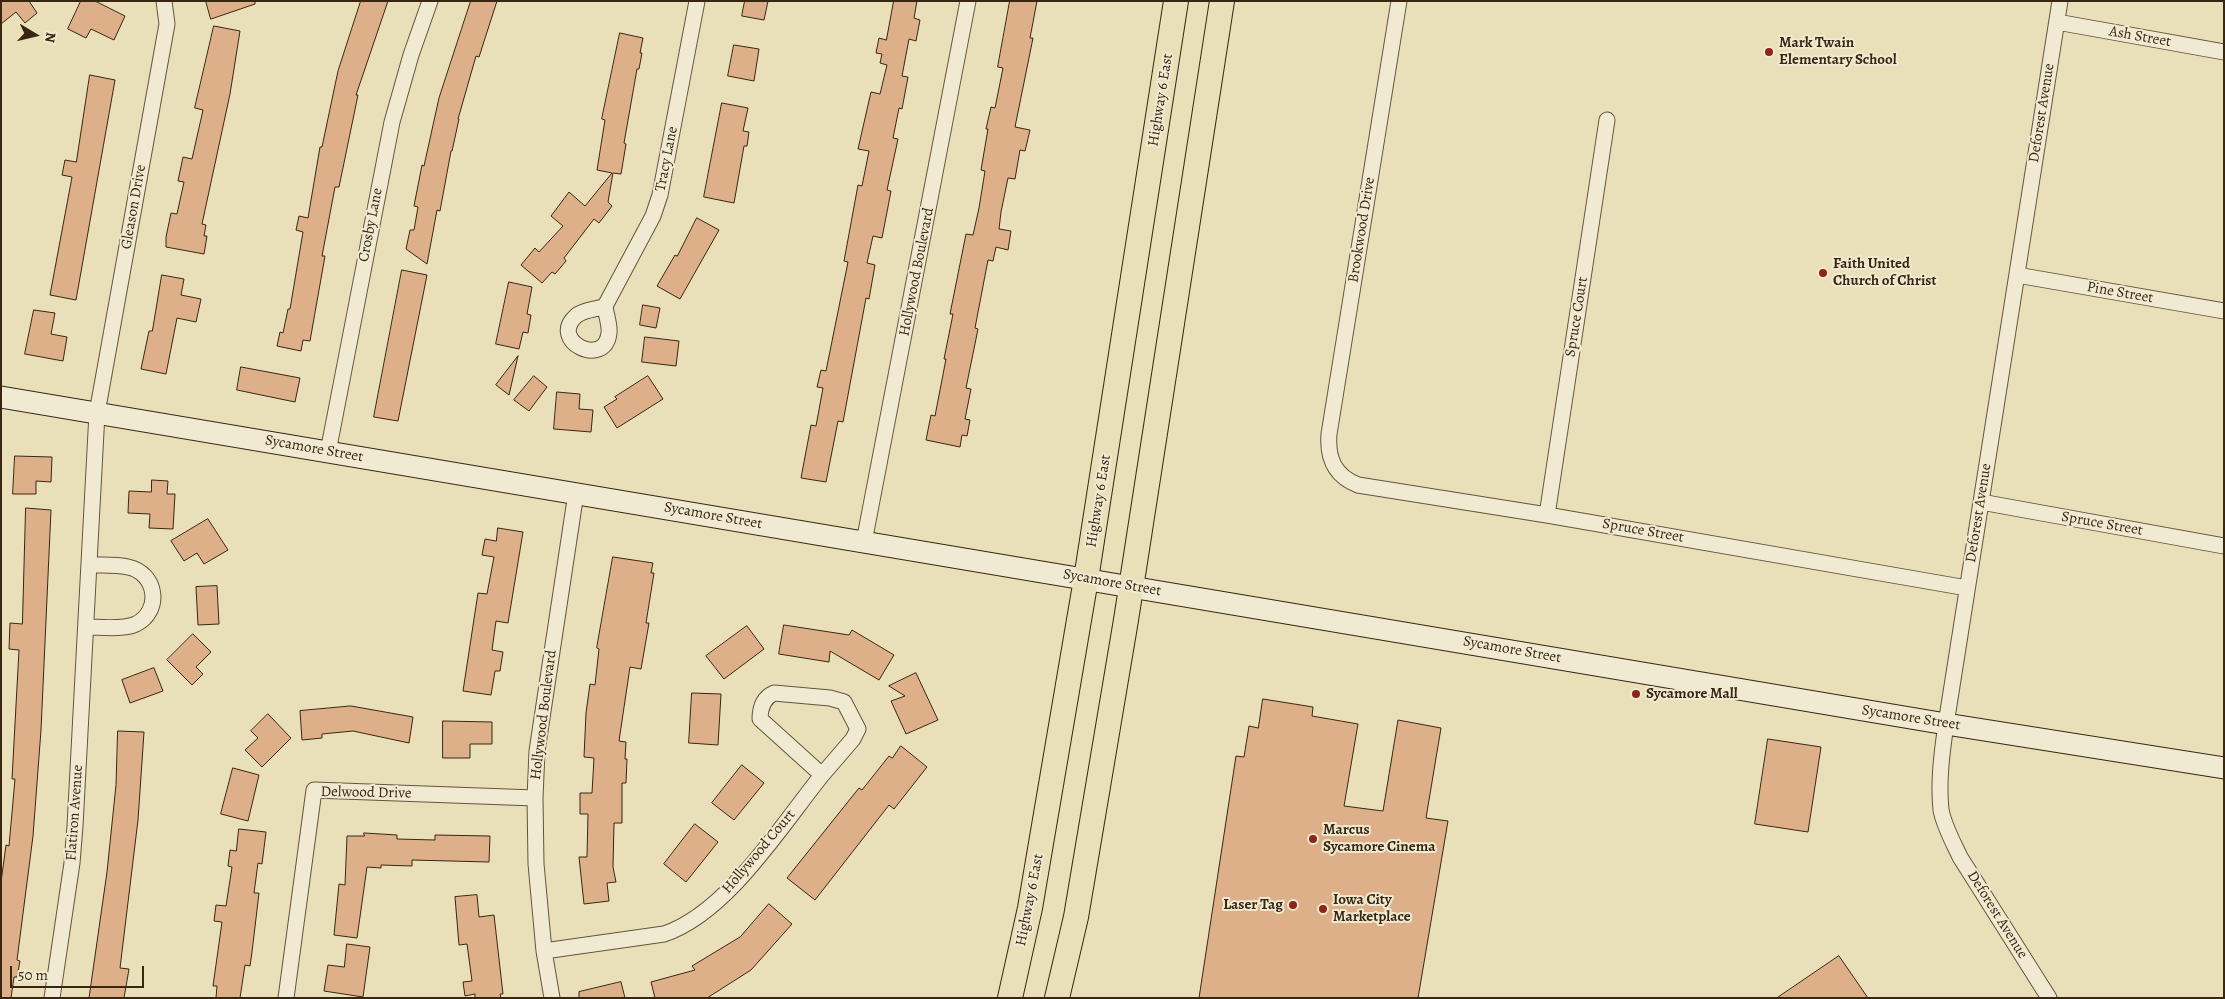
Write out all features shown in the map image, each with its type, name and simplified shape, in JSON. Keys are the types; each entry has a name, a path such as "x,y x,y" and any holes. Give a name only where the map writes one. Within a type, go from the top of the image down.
{"main road":[{"name":"Highway 6 East","path":"1010,998 1030,908 1086,579 1176,1"},
{"path":"1057,998 1076,917 1131,587 1222,1"}],"street":[{"name":"Gleason Drive","path":"97,413 167,24 164,1"},
{"name":"Crosby Lane","path":"328,452 390,131 411,55 430,1"},
{"name":"Tracy Lane","path":"605,306 653,216 660,195 697,1"},
{"name":"Hollywood Boulevard","path":"864,542 968,1"},
{"name":"Brookwood Drive","path":"1331,458 1328,446 1329,434 1399,1"},
{"name":"Deforest Avenue","path":"2049,998 1975,882 1949,834 1942,811 1940,784 1941,755 2060,1"},
{"name":"Ash Street","path":"2056,22 2224,52"},
{"name":"Spruce Court","path":"1547,515 1607,120"},
{"name":"Pine Street","path":"2017,275 2224,311"},
{"name":"Sycamore Street","path":"1,397 1946,724 2224,768"},
{"name":"Flatiron Avenue","path":"52,998 72,863 75,826 97,413"},
{"name":"Spruce Street","path":"1331,458 1344,480 1358,485 1547,515 1967,588"},
{"name":"Hollywood Boulevard","path":"552,998 544,951 536,864 535,798 537,751 576,493"},
{"name":"Spruce Street","path":"1981,502 2224,546"},
{"path":"86,627 135,625 148,616 154,601 152,586 143,573 129,567 89,565"},
{"name":"Hollywood Court","path":"544,951 664,934 680,929 698,918 743,876 822,775 853,739 858,729 844,702 830,698 791,693 774,693 768,696 760,709 760,719 766,727 822,775"},
{"name":"Delwood Drive","path":"286,998 314,790 535,798"}],"building":[{"path":"1,1 29,1 37,13 25,23 16,12 1,24"},
{"path":"81,1 95,1 125,16 114,40 91,29 86,38 68,29"},
{"path":"206,1 255,1 255,4 211,19"},
{"path":"361,1 388,1 356,95 358,95 339,187 335,187 322,256 325,256 310,341 303,340 301,351 277,346 280,332 283,333 288,309 290,309 303,232 296,230 299,216 308,218 320,147 322,147 338,71"},
{"path":"471,1 497,1 479,57 476,56 458,119 440,211 437,210 427,264 406,249 410,230 414,230 418,207 414,206 439,98"},
{"path":"745,1 768,1 764,20 742,16"},
{"path":"894,1 917,1 914,18 920,20 916,41 909,39 902,76 908,77 902,109 899,108 893,138 898,139 887,190 891,191 882,238 873,236 867,263 875,265 869,299 866,298 843,422 838,421 826,482 801,478 811,425 816,426 823,388 817,387 821,370 826,371 848,262 844,261 858,185 862,186 869,151 858,149 871,92 880,94 887,65 880,63 882,54 876,53 879,38 886,40"},
{"path":"1010,1 1037,1 1030,38 1033,38 1015,127 1030,130 1025,151 1020,150 1015,179 1008,178 1001,212 999,229 1011,231 1008,250 996,247 993,261 988,260 975,328 978,329 966,388 971,389 965,419 970,420 967,436 962,435 960,447 926,440 931,415 935,416 953,314 950,314 966,234 973,235 979,208 985,171 981,170 988,129 986,129 991,107 995,108 1003,68 998,67"},
{"path":"214,26 240,31 230,94 202,224 206,225 204,236 207,236 204,254 166,247 166,237 171,213 177,214 184,182 178,181 183,157 192,159 203,110 195,108"},
{"path":"620,33 643,38 640,53 642,53 639,69 637,69 624,143 626,144 621,174 613,173 608,202 612,206 599,223 594,219 564,258 566,261 555,274 552,272 542,283 521,265 535,248 539,252 563,226 551,216 569,192 585,206 612,173 597,170 605,120 602,119"},
{"path":"734,45 759,49 754,81 728,76"},
{"path":"90,75 115,80 76,300 50,295 72,177 62,175 65,160 76,162"},
{"path":"722,103 748,108 743,131 749,132 747,146 744,146 734,203 704,197"},
{"path":"697,218 719,230 680,299 657,286 675,255 677,256"},
{"path":"402,270 427,275 398,421 374,417"},
{"path":"162,275 184,279 181,295 201,299 196,322 177,318 166,374 141,369 149,331 152,331"},
{"path":"509,282 532,287 527,314 531,315 528,333 523,332 519,349 496,344"},
{"path":"643,305 660,308 656,328 640,325"},
{"path":"34,310 55,313 51,334 67,337 63,361 25,354"},
{"path":"645,337 679,341 676,366 642,362"},
{"path":"518,356 509,395 496,385"},
{"path":"241,367 300,378 295,402 237,390"},
{"path":"534,376 547,387 529,411 514,400"},
{"path":"648,376 663,399 617,428 604,407 617,399 615,397"},
{"path":"557,392 580,394 579,409 593,410 591,432 554,429"},
{"path":"15,456 52,457 51,482 36,481 36,494 13,494"},
{"path":"152,480 168,481 167,494 175,494 173,529 149,528 150,514 128,513 129,491 151,492"},
{"path":"26,508 51,510 41,730 33,836 17,960 20,961 17,977 14,977 11,998 1,998 1,882 6,845 9,846 15,779 12,779 19,650 9,649 10,623 22,624"},
{"path":"208,519 228,550 204,564 197,553 184,561 171,541"},
{"path":"498,528 523,532 508,623 496,621 492,650 503,652 500,671 495,671 491,695 463,691 478,593 487,594 494,557 482,555 485,539 496,541"},
{"path":"613,557 653,563 651,573 654,573 646,623 649,623 641,669 630,667 619,741 626,742 625,759 627,759 626,783 622,783 622,823 614,823 613,867 616,882 607,883 609,901 584,904 579,857 587,857 588,814 580,814 580,793 592,793 594,758 584,757 586,713 590,684 595,685 599,649 597,648"},
{"path":"217,586 219,624 198,625 196,587"},
{"path":"784,625 849,635 852,630 894,655 879,680 830,651 829,662 779,654"},
{"path":"747,626 764,649 724,679 706,656"},
{"path":"193,634 211,652 196,667 203,674 192,685 167,660"},
{"path":"154,668 163,691 130,703 122,680"},
{"path":"916,673 938,720 906,734 891,701 905,696 889,686"},
{"path":"692,693 721,694 718,745 689,743"},
{"name":"Iowa City Marketplace","path":"1263,699 1313,707 1312,716 1358,724 1344,806 1383,811 1398,720 1441,728 1426,818 1448,821 1418,998 1199,998 1236,756 1244,757 1249,726 1258,728"},
{"path":"351,706 413,717 409,743 353,731 322,734 322,738 302,740 300,711"},
{"path":"268,714 291,738 262,767 245,750 258,738 251,731"},
{"path":"443,721 492,722 492,744 470,744 470,758 443,758"},
{"path":"118,731 144,732 138,820 120,968 129,969 124,998 89,998 107,872 116,785"},
{"path":"1768,739 1821,747 1808,832 1755,824"},
{"path":"901,746 927,767 894,809 889,805 815,900 787,878 859,788 862,790 889,756 892,758"},
{"path":"742,765 764,783 734,820 712,803"},
{"path":"233,768 259,775 248,821 221,814"},
{"path":"695,824 718,842 686,882 664,864"},
{"path":"239,829 266,832 262,864 258,863 254,893 259,893 252,952 250,966 245,965 240,998 216,998 217,986 213,986 222,922 214,921 216,905 226,906 232,867 228,866 230,850 236,851"},
{"path":"364,833 397,835 397,839 435,840 435,835 490,836 489,862 412,860 412,866 381,865 381,868 367,867 357,938 334,935 339,884 345,885 347,836 364,836"},
{"path":"477,895 479,917 494,915 503,994 500,994 501,998 475,998 475,994 465,996 463,982 472,981 467,944 459,945 455,897"},
{"path":"769,904 792,924 751,970 707,998 655,998 651,982 695,970 692,966 740,937"},
{"path":"347,944 370,947 363,997 324,991 328,965 344,967"},
{"path":"1839,956 1868,998 1777,998"},
{"path":"621,982 625,998 579,998 579,992"}],"place":[{"name":"Mark Twain Elementary School","path":"1769,52"},
{"name":"Faith United Church of Christ","path":"1823,273"},
{"name":"Sycamore Mall","path":"1636,694"},
{"name":"Marcus Sycamore Cinema","path":"1313,839"},
{"name":"Laser Tag","path":"1293,905"},
{"name":"Iowa City Marketplace","path":"1323,909"}]}
